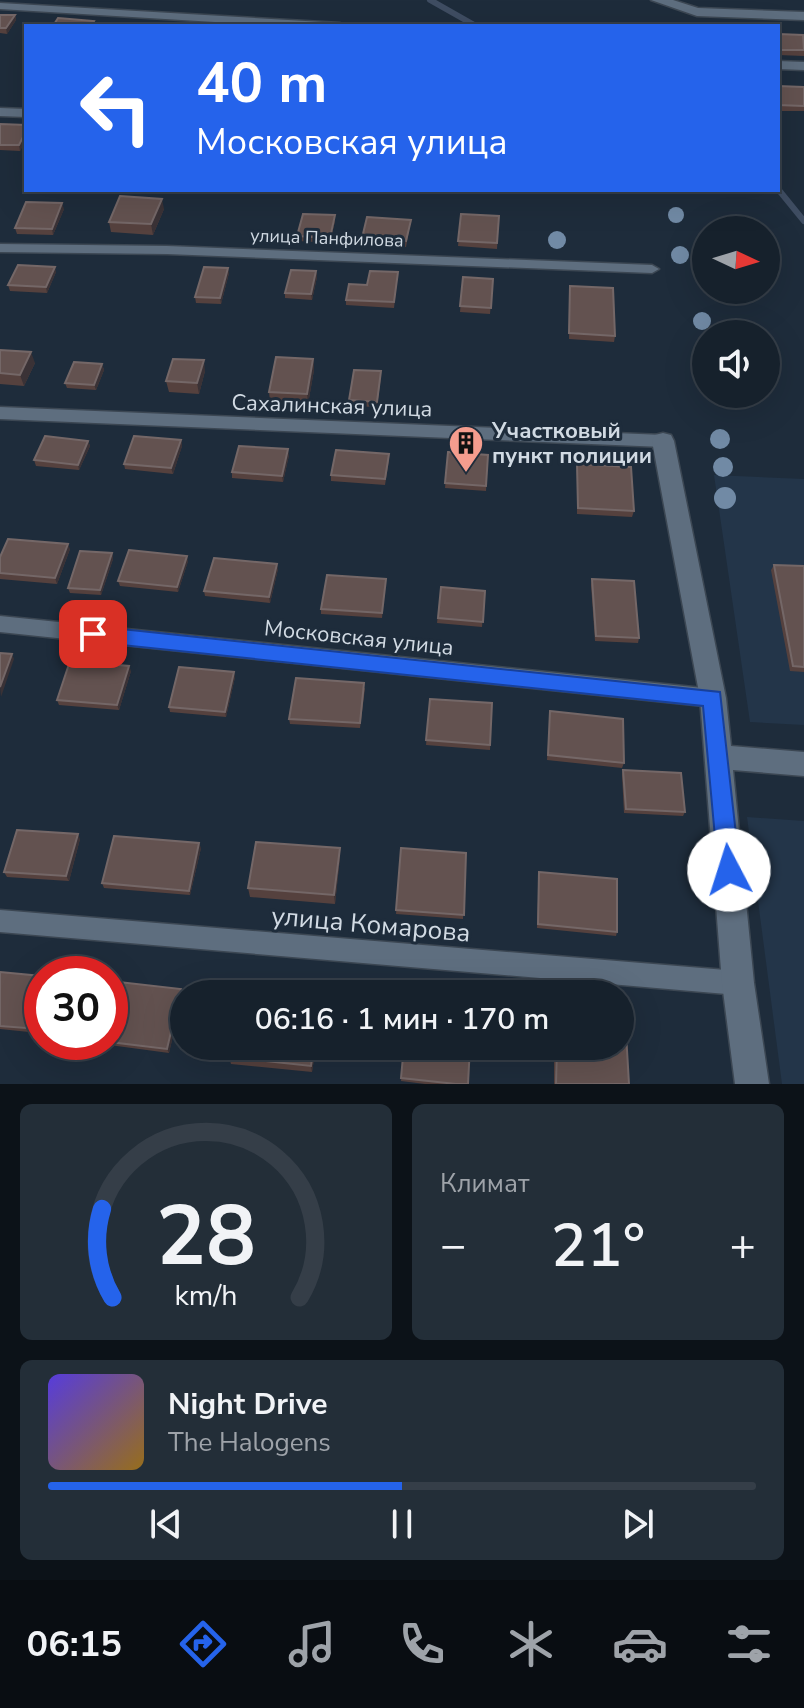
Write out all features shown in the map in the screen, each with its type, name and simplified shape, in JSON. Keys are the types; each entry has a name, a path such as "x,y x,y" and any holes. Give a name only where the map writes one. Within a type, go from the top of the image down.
{"street":[{"path":"658,0 697,12 804,16"},
{"path":"663,441 713,698 738,983 752,1084"},
{"path":"720,757 804,764"}],"lane":[{"path":"0,6 306,24"},
{"path":"780,65 804,66"},
{"path":"0,112 24,113"},
{"name":"улица Панфилова","path":"0,248 167,250 652,269"},
{"name":"Сахалинская улица","path":"0,413 663,441"},
{"name":"Московская улица","path":"0,624 713,698"},
{"name":"улица Комарова","path":"0,921 738,983"}],"shaded area":[{"path":"714,475 804,479 804,725 750,722"},
{"path":"747,817 804,821 804,1084 782,1084"}],"building":[{"path":"0,15 15,15 6,28 0,28"},
{"path":"58,18 94,21 92,24 54,24"},
{"path":"780,34 803,35 804,50 780,50"},
{"path":"780,86 804,87 804,106 780,105"},
{"path":"0,124 24,125 24,135 19,145 0,145"},
{"path":"120,196 162,199 151,224 109,222"},
{"path":"26,202 62,203 52,229 15,228"},
{"path":"303,214 335,215 330,238 297,236"},
{"path":"461,214 499,216 497,243 458,241"},
{"path":"367,217 411,220 406,241 362,238"},
{"path":"18,265 55,267 46,287 8,285"},
{"path":"204,267 228,268 220,298 195,297"},
{"path":"291,270 316,271 311,294 285,293"},
{"path":"370,271 398,272 394,302 346,300 349,284 367,285"},
{"path":"463,277 493,279 491,308 460,306"},
{"path":"570,286 613,288 615,336 569,333"},
{"path":"0,350 31,352 20,375 0,373"},
{"path":"276,357 313,359 307,394 269,392"},
{"path":"173,359 204,360 197,383 166,381"},
{"path":"74,362 102,364 94,385 65,383"},
{"path":"354,370 381,371 377,402 349,400"},
{"path":"45,436 88,441 78,465 34,460"},
{"path":"134,436 181,440 171,468 124,464"},
{"path":"239,446 288,449 282,476 232,472"},
{"path":"336,450 389,454 385,479 331,475"},
{"name":"Участковый пункт полиции","path":"448,452 488,455 486,486 445,483"},
{"path":"577,464 631,467 634,511 578,508"},
{"path":"8,539 68,544 55,578 0,573 0,557"},
{"path":"129,550 187,556 177,587 118,581"},
{"path":"80,551 112,553 100,590 68,588"},
{"path":"214,558 277,564 269,597 204,591"},
{"path":"774,565 804,566 804,667 793,666"},
{"path":"327,575 386,579 382,613 321,609"},
{"path":"592,579 634,581 639,638 596,636"},
{"path":"441,587 485,591 483,622 438,618"},
{"path":"0,653 12,654 0,687"},
{"path":"70,661 129,666 117,705 57,700"},
{"path":"179,667 234,672 225,712 169,707"},
{"path":"296,678 364,683 360,723 289,719"},
{"path":"430,699 492,703 490,745 426,740"},
{"path":"550,711 623,719 624,763 548,755"},
{"path":"623,770 681,773 685,812 626,809"},
{"path":"17,830 78,834 66,876 4,872"},
{"path":"114,836 199,843 189,891 102,883"},
{"path":"256,842 340,848 334,895 248,888"},
{"path":"401,848 466,853 464,915 396,910"},
{"path":"539,872 617,879 617,932 538,924"},
{"path":"0,972 24,974 24,1028 0,1026"},
{"path":"128,983 170,988 167,1049 128,1044"},
{"path":"256,1060 312,1060 311,1066"},
{"path":"403,1060 469,1060 468,1084 401,1078"},
{"path":"557,1060 628,1060 629,1084 556,1084"}],"waterway":[{"path":"430,0 472,24"},
{"path":"780,191 804,221"}],"place":[{"name":"Участковый пункт полиции","path":"466,474"}],"route":[{"path":"93,634 713,698 729,870"}]}
